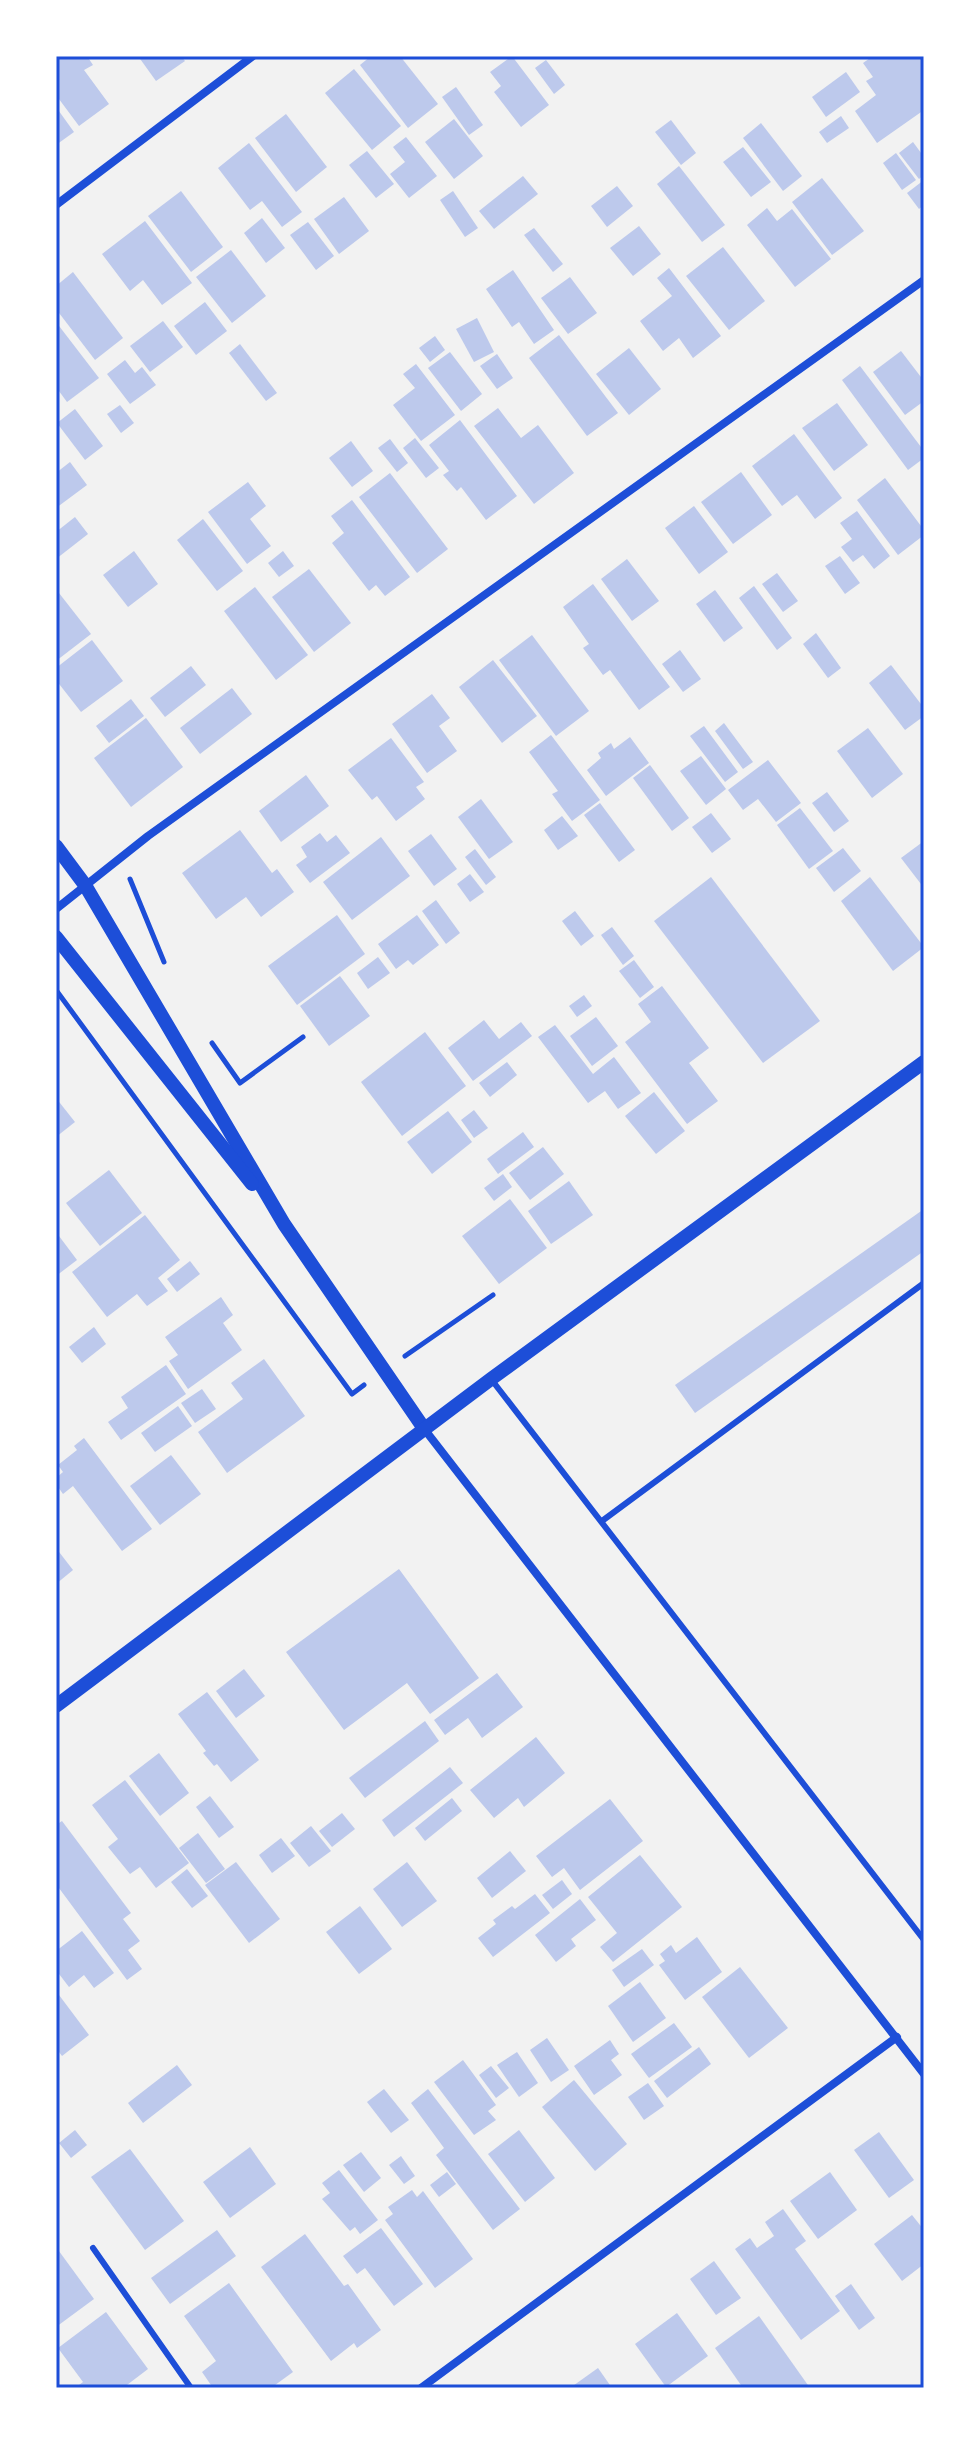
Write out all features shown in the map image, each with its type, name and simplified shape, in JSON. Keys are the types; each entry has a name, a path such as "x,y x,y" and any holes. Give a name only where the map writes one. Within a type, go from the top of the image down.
{"street":[{"path":"56,205 253,56"},
{"path":"56,909 148,836 924,280"},
{"path":"56,846 85,885 284,1224 425,1430 924,2074"},
{"path":"56,937 284,1224"},
{"path":"56,1706 491,1379 924,1062"},
{"path":"421,2388 897,2037"}],"lane":[{"path":"602,1521 924,1283"},
{"path":"491,1379 924,1940"},
{"path":"93,2248 191,2388"}],"path":[{"path":"128,876 168,972"},
{"path":"56,990 352,1394 493,1295"},
{"path":"206,1035 240,1083 303,1037"}],"building":[{"path":"56,56 87,56 93,65 84,70 109,104 79,126 56,95"},
{"path":"138,56 181,56 185,61 156,81"},
{"path":"371,56 400,56 438,104 408,128 360,65"},
{"path":"512,56 549,105 521,127 494,92 501,86 490,72"},
{"path":"873,56 924,56 924,110 877,143 855,111 876,95 866,81 873,77 863,63"},
{"path":"546,60 565,85 554,94 535,68"},
{"path":"354,69 401,126 372,150 325,93"},
{"path":"846,72 860,92 826,117 812,97"},
{"path":"456,87 483,125 469,135 442,97"},
{"path":"56,107 74,132 56,145"},
{"path":"286,114 327,167 296,192 255,138"},
{"path":"841,116 849,128 827,143 819,132"},
{"path":"454,119 483,156 454,179 425,142"},
{"path":"671,120 696,153 681,165 655,132"},
{"path":"761,123 802,176 783,191 743,138"},
{"path":"406,137 437,176 409,198 390,174 405,162 393,147"},
{"path":"913,142 924,157 924,175 919,179 899,153"},
{"path":"249,143 302,212 282,227 262,201 250,210 218,168"},
{"path":"743,147 771,182 751,197 723,162"},
{"path":"367,151 394,184 376,198 349,165"},
{"path":"896,153 916,180 902,190 883,163"},
{"path":"679,166 725,225 702,242 657,184"},
{"path":"523,176 538,194 494,229 479,211"},
{"path":"822,178 864,231 832,255 792,202"},
{"path":"924,180 924,205 919,209 907,193"},
{"path":"617,186 633,206 607,227 591,206"},
{"path":"181,191 223,247 191,272 148,216"},
{"path":"453,191 478,228 465,237 440,200"},
{"path":"344,197 369,231 339,254 314,219"},
{"path":"767,208 777,221 792,209 831,259 795,287 747,225"},
{"path":"262,218 285,248 266,263 244,233"},
{"path":"145,221 192,283 162,305 143,280 130,291 102,254"},
{"path":"308,222 334,256 316,270 290,235"},
{"path":"639,226 661,254 633,276 610,248"},
{"path":"534,228 563,264 553,272 524,235"},
{"path":"723,247 765,301 729,330 686,276"},
{"path":"231,250 266,296 232,323 196,277"},
{"path":"669,268 721,336 693,358 679,338 663,351 640,321 672,296 657,278"},
{"path":"513,270 554,330 534,344 519,322 512,327 486,289"},
{"path":"73,272 123,338 95,360 56,309 56,286"},
{"path":"570,277 597,313 568,334 541,298"},
{"path":"205,302 227,331 196,355 174,326"},
{"path":"477,318 494,352 474,362 456,329"},
{"path":"163,321 183,347 150,372 130,346"},
{"path":"56,322 99,378 67,402 56,387"},
{"path":"559,335 618,413 587,436 529,358"},
{"path":"435,336 445,350 430,362 419,348"},
{"path":"240,344 277,393 266,401 229,353"},
{"path":"629,348 661,389 629,415 596,374"},
{"path":"901,351 924,381 924,401 905,415 873,372"},
{"path":"450,352 482,394 461,411 428,368"},
{"path":"497,354 513,378 497,389 480,366"},
{"path":"125,360 135,373 142,367 156,385 130,404 107,374"},
{"path":"416,364 455,415 421,441 393,405 415,388 403,374"},
{"path":"860,366 924,451 924,458 908,470 842,380"},
{"path":"837,403 868,445 834,471 802,428"},
{"path":"120,405 134,423 121,433 107,414"},
{"path":"498,408 521,438 538,425 574,473 534,504 474,426"},
{"path":"75,409 103,446 85,460 57,423"},
{"path":"460,420 517,496 486,520 461,487 457,491 443,475 449,471 429,445"},
{"path":"794,434 842,498 815,519 797,495 782,506 752,466"},
{"path":"415,438 439,468 426,478 403,448"},
{"path":"390,439 408,463 397,472 378,448"},
{"path":"351,441 373,471 352,487 329,458"},
{"path":"70,462 87,485 56,508 56,473"},
{"path":"741,472 772,515 733,544 701,502"},
{"path":"390,473 448,549 417,573 359,497"},
{"path":"885,478 924,530 924,535 898,555 857,500"},
{"path":"248,482 266,506 250,519 271,546 247,564 208,512"},
{"path":"352,500 410,577 385,596 376,585 369,591 332,543 344,533 331,516"},
{"path":"694,506 728,552 699,574 665,528"},
{"path":"857,511 890,556 874,569 863,555 853,562 841,547 852,539 840,523"},
{"path":"75,517 88,534 56,559 56,532"},
{"path":"203,519 243,571 217,591 177,540"},
{"path":"134,551 158,584 128,607 103,575"},
{"path":"283,551 294,566 279,577 268,563"},
{"path":"840,556 860,583 845,594 825,566"},
{"path":"627,559 659,601 632,621 601,579"},
{"path":"309,569 351,623 314,652 272,597"},
{"path":"777,573 798,601 783,612 762,584"},
{"path":"593,584 670,687 639,710 610,670 603,675 583,648 589,644 563,607"},
{"path":"754,586 792,638 777,650 739,598"},
{"path":"255,587 308,655 276,680 224,611"},
{"path":"715,590 743,628 724,642 696,604"},
{"path":"59,593 91,634 56,661 56,595"},
{"path":"816,633 841,668 828,678 803,644"},
{"path":"532,635 589,711 556,736 499,660"},
{"path":"92,640 123,681 81,712 56,680 56,668"},
{"path":"680,650 701,679 683,692 662,664"},
{"path":"493,660 537,716 502,743 459,687"},
{"path":"891,665 924,708 924,716 905,730 869,683"},
{"path":"191,666 206,685 165,717 150,698"},
{"path":"232,688 252,714 200,754 180,728"},
{"path":"432,694 450,718 439,726 457,751 427,773 392,724"},
{"path":"131,699 144,716 109,743 96,726"},
{"path":"146,718 183,767 131,807 94,758"},
{"path":"724,723 753,762 743,769 715,731"},
{"path":"704,726 738,772 725,782 690,736"},
{"path":"868,728 903,774 872,798 837,751"},
{"path":"551,735 600,800 572,821 552,794 558,791 529,752"},
{"path":"630,737 649,763 606,796 587,770 601,758 598,753 611,743 614,749"},
{"path":"391,738 424,782 416,787 425,799 396,821 377,796 372,800 348,770"},
{"path":"701,756 726,789 706,805 680,771"},
{"path":"768,760 801,803 776,822 758,799 743,810 728,790"},
{"path":"650,765 689,818 672,831 633,778"},
{"path":"306,775 329,806 281,842 259,811"},
{"path":"827,792 849,821 834,832 812,803"},
{"path":"481,799 513,842 489,859 458,817"},
{"path":"600,803 635,850 619,862 584,815"},
{"path":"800,808 833,851 809,869 777,825"},
{"path":"711,813 731,839 712,853 692,827"},
{"path":"562,816 578,836 558,850 544,830"},
{"path":"240,830 272,873 277,869 294,892 261,917 246,897 216,919 182,873"},
{"path":"320,833 327,842 336,835 350,853 310,883 296,865 307,857 301,847"},
{"path":"431,834 457,869 434,886 408,851"},
{"path":"381,837 410,876 352,920 323,882"},
{"path":"924,841 924,888 901,858"},
{"path":"843,848 861,871 834,892 816,868"},
{"path":"475,849 496,877 486,885 465,857"},
{"path":"470,874 484,892 470,902 457,884"},
{"path":"711,877 820,1021 763,1063 654,921"},
{"path":"870,877 924,947 893,971 841,901"},
{"path":"436,900 460,933 446,944 422,911"},
{"path":"575,911 594,936 581,946 562,921"},
{"path":"337,915 365,954 297,1005 268,966"},
{"path":"417,915 439,945 413,965 408,960 396,969 378,944"},
{"path":"612,927 634,956 623,965 601,935"},
{"path":"378,957 390,973 368,989 357,973"},
{"path":"634,960 654,987 640,998 619,971"},
{"path":"340,976 370,1016 329,1046 300,1006"},
{"path":"662,986 709,1048 689,1063 718,1101 687,1124 625,1042 651,1022 638,1004"},
{"path":"584,995 592,1006 577,1017 569,1006"},
{"path":"596,1017 618,1046 592,1066 570,1036"},
{"path":"484,1020 499,1039 521,1022 532,1036 473,1081 448,1048"},
{"path":"555,1025 593,1074 614,1057 641,1093 618,1109 605,1091 588,1103 538,1037"},
{"path":"425,1032 466,1086 402,1136 361,1082"},
{"path":"507,1062 517,1075 490,1097 479,1083"},
{"path":"654,1092 685,1131 656,1154 625,1116"},
{"path":"56,1098 75,1122 56,1137"},
{"path":"474,1110 488,1128 474,1138 461,1120"},
{"path":"448,1111 472,1142 432,1174 407,1142"},
{"path":"523,1132 534,1147 498,1174 487,1159"},
{"path":"543,1147 564,1174 530,1200 509,1173"},
{"path":"109,1170 142,1213 100,1246 66,1203"},
{"path":"503,1174 512,1187 494,1201 484,1188"},
{"path":"569,1181 593,1215 551,1244 528,1211"},
{"path":"510,1199 547,1248 499,1284 462,1236"},
{"path":"924,1209 924,1251 695,1413 675,1385"},
{"path":"145,1215 180,1260 158,1278 168,1291 147,1306 137,1294 107,1317 72,1272"},
{"path":"56,1232 77,1260 56,1276"},
{"path":"190,1261 200,1274 177,1292 167,1279"},
{"path":"221,1297 233,1315 223,1323 242,1350 188,1389 169,1361 178,1355 165,1337"},
{"path":"94,1327 106,1344 82,1363 69,1347"},
{"path":"264,1359 305,1416 227,1473 198,1432 243,1399 231,1383"},
{"path":"166,1365 186,1394 121,1440 108,1422 128,1408 121,1397"},
{"path":"202,1389 216,1409 195,1423 181,1403"},
{"path":"178,1406 192,1426 155,1452 141,1433"},
{"path":"84,1438 152,1529 122,1551 73,1486 63,1494 56,1484 56,1478 63,1472 58,1465 77,1450 74,1446"},
{"path":"171,1455 201,1494 160,1525 130,1486"},
{"path":"56,1548 73,1570 56,1584"},
{"path":"399,1569 479,1678 430,1714 407,1683 344,1730 286,1652"},
{"path":"244,1669 265,1696 236,1718 216,1691"},
{"path":"497,1673 523,1707 482,1738 468,1718 445,1735 434,1720"},
{"path":"207,1692 259,1760 231,1782 217,1764 214,1766 203,1753 206,1751 178,1714"},
{"path":"425,1721 439,1741 365,1798 349,1778"},
{"path":"536,1737 565,1773 524,1807 518,1798 494,1818 470,1790"},
{"path":"159,1753 189,1793 160,1816 129,1776"},
{"path":"450,1767 463,1783 394,1837 382,1820"},
{"path":"125,1780 189,1863 156,1888 140,1867 130,1874 108,1847 118,1839 92,1805"},
{"path":"210,1796 234,1827 219,1838 196,1807"},
{"path":"452,1798 462,1811 425,1841 415,1828"},
{"path":"610,1799 643,1841 580,1890 564,1868 552,1877 536,1856"},
{"path":"342,1813 355,1829 332,1847 319,1831"},
{"path":"62,1821 131,1913 123,1919 140,1941 128,1950 142,1969 127,1980 56,1884 56,1825"},
{"path":"311,1826 331,1851 309,1867 290,1843"},
{"path":"198,1833 225,1869 206,1883 179,1848"},
{"path":"281,1838 295,1856 272,1873 259,1855"},
{"path":"510,1851 526,1871 492,1898 477,1878"},
{"path":"640,1855 682,1907 613,1962 600,1947 617,1933 588,1897"},
{"path":"236,1862 280,1919 249,1943 205,1885"},
{"path":"407,1862 437,1901 402,1927 373,1889"},
{"path":"187,1869 208,1896 192,1908 171,1882"},
{"path":"562,1880 572,1894 553,1909 542,1895"},
{"path":"535,1894 550,1913 493,1957 478,1938 496,1924 493,1920"},
{"path":"580,1899 596,1920 571,1939 576,1946 556,1962 535,1935"},
{"path":"360,1906 392,1949 359,1974 326,1932"},
{"path":"82,1931 114,1973 94,1988 84,1975 69,1987 56,1970 56,1951"},
{"path":"697,1937 722,1972 685,2000 659,1965 665,1961 660,1954 671,1945 676,1953"},
{"path":"642,1949 654,1965 624,1987 612,1970"},
{"path":"740,1967 788,2028 749,2058 702,1997"},
{"path":"640,1982 666,2018 633,2042 608,2006"},
{"path":"59,1995 89,2035 62,2056 56,2048 56,1997"},
{"path":"674,2023 692,2047 649,2078 631,2054"},
{"path":"547,2038 569,2070 551,2082 530,2050"},
{"path":"610,2040 619,2054 611,2060 622,2075 594,2095 574,2066"},
{"path":"699,2047 711,2064 667,2098 654,2081"},
{"path":"517,2052 538,2083 519,2097 497,2065"},
{"path":"463,2060 496,2105 488,2111 496,2120 474,2135 434,2082"},
{"path":"177,2065 192,2085 143,2123 128,2103"},
{"path":"491,2066 509,2088 496,2098 479,2075"},
{"path":"574,2080 627,2144 595,2171 542,2107"},
{"path":"648,2083 664,2106 644,2120 628,2097"},
{"path":"384,2089 409,2120 391,2133 367,2102"},
{"path":"428,2089 520,2209 493,2230 436,2155 444,2148 411,2103"},
{"path":"75,2130 87,2145 71,2158 59,2143"},
{"path":"519,2130 555,2178 525,2202 488,2154"},
{"path":"879,2132 914,2180 889,2198 854,2150"},
{"path":"250,2147 276,2184 230,2218 203,2182"},
{"path":"130,2149 184,2221 145,2250 91,2177"},
{"path":"361,2152 381,2178 364,2192 343,2165"},
{"path":"401,2156 415,2176 404,2184 389,2165"},
{"path":"339,2170 378,2220 360,2234 355,2227 350,2231 322,2199 330,2193 322,2183"},
{"path":"447,2172 456,2184 439,2197 430,2185"},
{"path":"830,2172 857,2210 818,2239 790,2201"},
{"path":"412,2190 417,2197 423,2191 473,2259 435,2288 385,2220 393,2214 388,2207"},
{"path":"783,2209 806,2241 795,2249 840,2311 801,2340 735,2249 750,2238 757,2248 774,2236 765,2222"},
{"path":"912,2215 924,2230 924,2264 902,2281 874,2244"},
{"path":"381,2228 423,2284 394,2306 365,2268 357,2274 343,2256"},
{"path":"217,2230 236,2256 170,2304 151,2278"},
{"path":"305,2234 344,2286 348,2284 381,2330 357,2348 354,2343 331,2361 261,2267"},
{"path":"56,2247 94,2299 56,2327"},
{"path":"714,2261 741,2298 716,2315 690,2279"},
{"path":"229,2283 293,2372 271,2388 213,2388 202,2372 216,2361 184,2316"},
{"path":"851,2284 875,2318 859,2330 835,2296"},
{"path":"106,2312 148,2369 123,2388 75,2388 83,2382 58,2348"},
{"path":"677,2313 708,2356 666,2387 635,2344"},
{"path":"759,2316 810,2388 743,2388 715,2348"},
{"path":"598,2368 612,2388 570,2388"}]}
